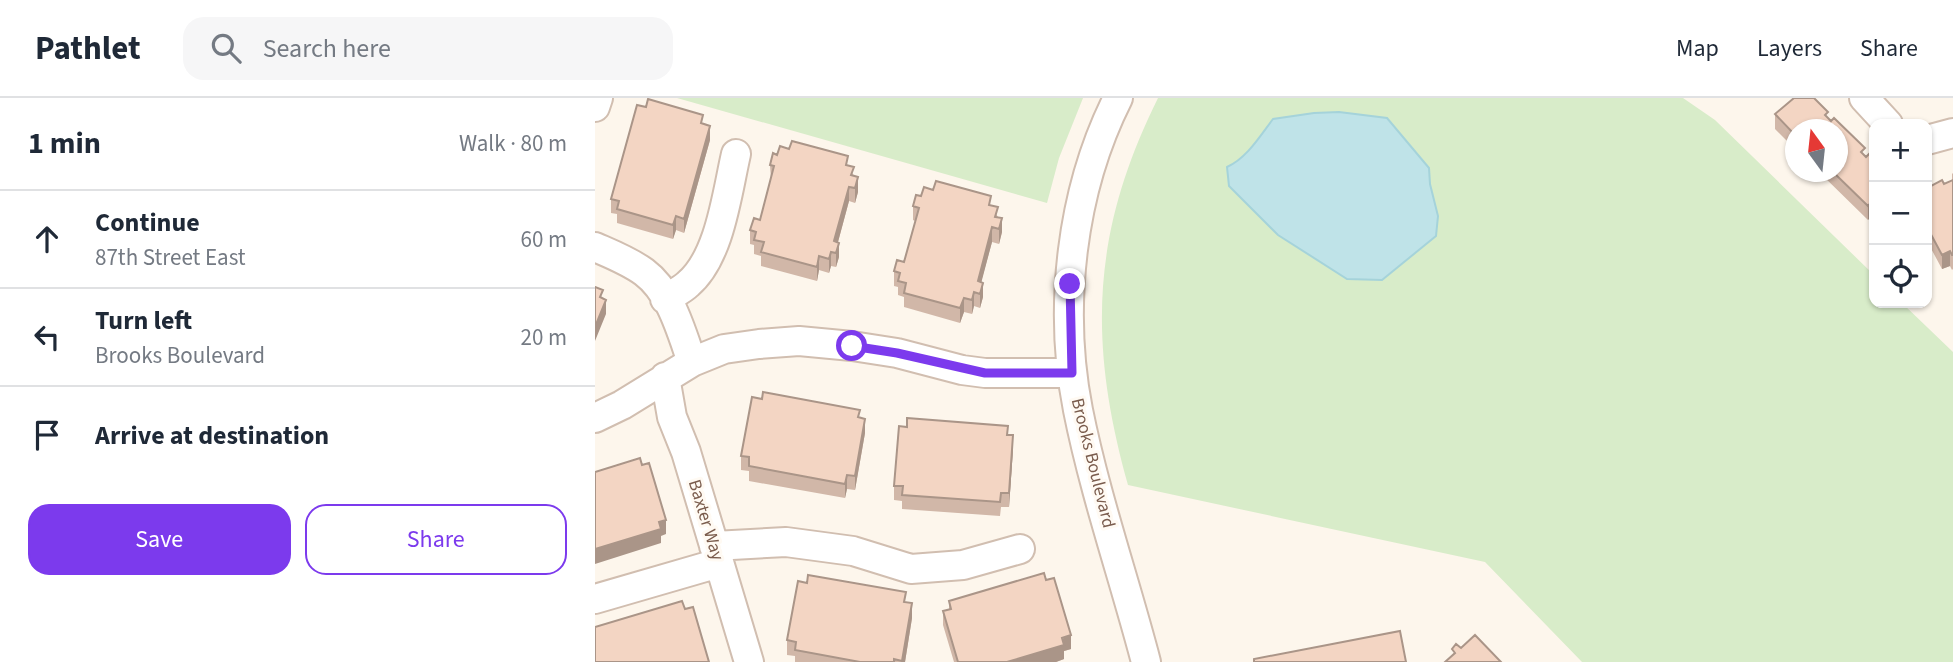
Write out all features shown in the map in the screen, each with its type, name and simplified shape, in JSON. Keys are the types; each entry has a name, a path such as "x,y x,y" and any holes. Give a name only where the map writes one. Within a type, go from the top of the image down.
{"street":[{"path":"595,107 598,98"},
{"name":"Brooks Boulevard","path":"1118,98 1095,154 1076,232 1070,284 1072,373 1088,455 1146,662"},
{"path":"1864,98 1883,119"},
{"path":"1932,139 1953,133"},
{"path":"665,299 689,284 706,263 717,237 736,154"},
{"path":"595,247 645,272 675,316 692,362"},
{"path":"595,418 622,405 692,362 724,349 799,341 897,353 985,373 1072,373"},
{"name":"Baxter Way","path":"665,377 672,417 686,452 749,662"},
{"path":"595,599 716,554 786,542 853,551 911,569 963,565 1020,549"}],"green space":[{"path":"677,98 1083,98 1059,158 1047,203"},
{"path":"1158,98 1683,98 1715,120 1869,270 1869,308 1907,308 1953,352 1953,662 1582,662 1485,562 1128,485 1106,383 1102,335 1103,288 1119,195"}],"water":[{"path":"1339,112 1387,118 1429,168 1438,216 1436,236 1382,280 1347,279 1278,235 1229,186 1227,167 1247,152 1273,119"}],"building":[{"path":"1794,98 1814,98 1828,112 1825,115 1829,119 1785,119 1785,124 1775,114"},
{"path":"648,99 703,115 701,123 710,126 684,219 676,216 673,225 617,209 619,201 611,199 637,105 646,107"},
{"path":"1848,132 1865,148 1861,152 1866,157 1869,154 1868,206 1843,182 1848,182"},
{"path":"792,141 848,156 846,165 854,167 851,175 858,177 855,188 849,187 834,241 839,243 836,253 831,252 829,259 819,256 817,267 761,252 764,242 754,240 756,232 750,230 754,218 760,220 774,166 770,165 773,153 777,155 780,146 789,149"},
{"path":"1942,180 1944,184 1953,180 1953,255 1950,251 1942,255 1932,236 1932,185"},
{"path":"936,181 991,196 989,205 998,207 995,217 1002,218 999,229 992,227 978,281 983,283 980,294 974,292 972,300 964,298 960,308 904,293 906,283 898,281 900,273 894,271 897,260 904,262 919,208 913,206 916,195 921,196 924,187 933,190"},
{"path":"595,287 603,290 600,297 606,300 595,327"},
{"path":"763,392 860,410 858,417 865,419 855,476 847,475 845,484 749,466 749,457 741,456 752,397 762,399"},
{"path":"907,418 1008,426 1007,435 1013,435 1009,493 1001,493 1000,502 902,495 903,486 894,486 899,426 907,427"},
{"path":"640,458 642,465 649,463 666,520 659,522 661,529 595,549 595,472"},
{"path":"1044,573 1046,580 1054,578 1071,635 1062,638 1064,645 1007,662 958,662 943,611 951,609 949,601"},
{"path":"808,575 906,592 904,602 912,603 902,661 894,659 894,662 860,662 795,650 796,642 787,640 798,581 807,583"},
{"path":"682,601 685,609 693,607 709,662 595,662 595,627"},
{"path":"1400,631 1406,662 1254,662 1254,659"},
{"path":"1475,635 1501,662 1445,662 1455,653 1452,649 1456,644 1461,648"}],"route":[{"path":"852,346 985,373 1072,373 1070,284"}]}
